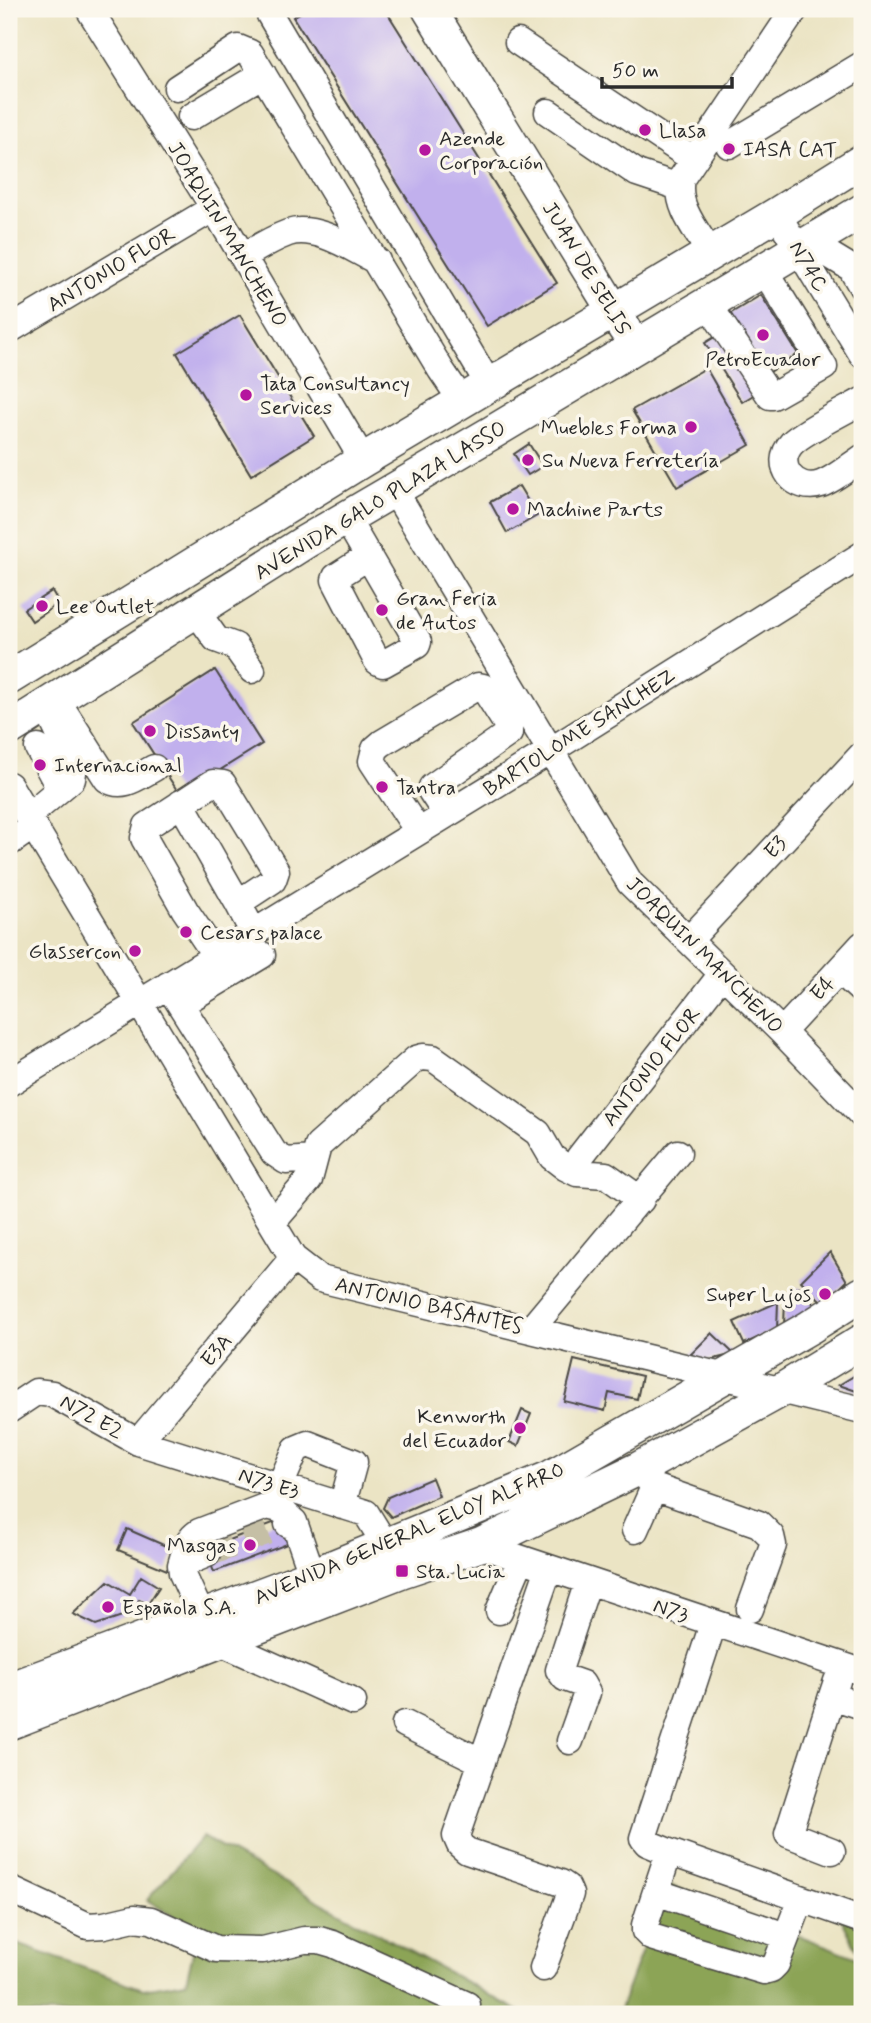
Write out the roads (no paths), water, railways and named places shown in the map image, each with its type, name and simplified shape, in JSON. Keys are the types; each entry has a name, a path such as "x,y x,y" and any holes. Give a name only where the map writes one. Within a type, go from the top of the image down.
{"main road":[{"name":"JUAN DE SELIS","path":"429,9 645,341"},
{"name":"JUAN DE SELIS","path":"451,9 623,306"},
{"name":"AVENIDA GALO PLAZA LASSO","path":"9,678 363,460 711,254 862,161"},
{"name":"AVENIDA GALO PLAZA LASSO","path":"9,729 346,518 862,211"},
{"name":"AVENIDA GENERAL ELOY ALFARO","path":"318,1589 385,1544 549,1478 862,1294"},
{"name":"AVENIDA GENERAL ELOY ALFARO","path":"9,1689 210,1629 318,1589 402,1572 480,1545 647,1477 779,1391 862,1341"},
{"name":"AVENIDA GENERAL ELOY ALFARO","path":"9,1723 210,1629"}],"street":[{"name":"JOAQUIN MANCHENO","path":"89,9 214,208 363,460"},
{"path":"711,254 684,209 679,187 681,178 795,9"},
{"path":"270,15 475,393"},
{"path":"518,43 693,159"},
{"path":"177,88 238,48 250,53 377,261 475,393"},
{"path":"729,145 862,65"},
{"path":"191,117 263,74"},
{"path":"548,112 637,173 679,187"},
{"name":"ANTONIO FLOR","path":"9,330 214,208"},
{"name":"N74C","path":"777,214 805,246 861,351"},
{"path":"243,257 290,232 304,232 327,237 377,261"},
{"path":"805,246 859,273"},
{"path":"764,270 824,367"},
{"path":"708,304 770,396 861,351"},
{"path":"862,401 792,443 784,457 785,470 789,477 801,485 820,485 862,458"},
{"name":"JOAQUIN MANCHENO","path":"394,491 630,883 782,1032 862,1115"},
{"path":"346,518 369,556"},
{"name":"BARTOLOME SANCHEZ","path":"9,1083 140,1002 175,994 216,956 258,944 418,831 862,555"},
{"path":"196,611 216,639 235,646 252,670"},
{"path":"418,831 372,761 375,749 392,736 478,686 483,687 509,728 509,733 432,787 431,791 446,814"},
{"path":"51,702 107,779 113,783 126,783 154,768"},
{"path":"9,843 75,773 51,702"},
{"path":"38,748 60,789"},
{"name":"E3","path":"689,940 862,755"},
{"path":"216,956 144,838 147,825 213,783 223,784 276,871 273,880 239,904"},
{"name":"ANTONIO BASANTES","path":"9,785 293,1258 320,1279 862,1410"},
{"path":"181,803 239,904 258,944 175,994 274,1153 286,1161 313,1159"},
{"name":"E4","path":"782,1032 862,945"},
{"path":"839,970 862,991"},
{"name":"ANTONIO FLOR","path":"579,1158 722,974"},
{"path":"272,1223 309,1180 317,1146 415,1059 423,1057 433,1058 538,1132 552,1157 565,1167 577,1173 606,1175 641,1200"},
{"path":"531,1329 678,1153"},
{"name":"E3A","path":"138,1442 293,1258"},
{"name":"N72 E2","path":"9,1410 36,1392 44,1391 138,1442"},
{"name":"N73 E3","path":"138,1442 366,1513 385,1544"},
{"path":"280,1486 296,1449 308,1444 354,1462 342,1506"},
{"path":"635,1530 647,1477 759,1524 771,1536 773,1545 750,1609"},
{"path":"318,1589 291,1523 280,1508 267,1506 192,1536 181,1565 182,1573 210,1629 353,1702"},
{"name":"N73","path":"480,1545 852,1669"},
{"path":"181,1565 206,1554"},
{"path":"499,1611 521,1559"},
{"path":"543,1968 570,1894 567,1887 467,1851 456,1836 549,1568"},
{"path":"570,1741 587,1693 582,1684 565,1678 559,1670 590,1583"},
{"path":"713,1624 643,1838 647,1843 669,1852 862,1920"},
{"path":"832,1851 788,1834 832,1696 852,1669"},
{"path":"832,1696 862,1706"},
{"path":"405,1724 482,1762"},
{"path":"669,1852 645,1925 645,1931 651,1937 764,1971 776,1964 801,1899"},
{"path":"9,1889 89,1926 134,1919 151,1920 216,1949 263,1950 304,1940 326,1942 467,2005"},
{"path":"656,1892 786,1936"}],"tunnel":[{"path":"207,1554 288,1524"}],"place":[{"name":"Llasa","path":"645,130"},
{"name":"IASA CAT","path":"729,149"},
{"name":"Azende Corporación","path":"425,150"},
{"name":"PetroEcuador","path":"763,335"},
{"name":"Tata Consultancy Services","path":"246,395"},
{"name":"Muebles Forma","path":"691,427"},
{"name":"Su Nueva Ferretería","path":"528,460"},
{"name":"Machine Parts","path":"513,509"},
{"name":"Lee Outlet","path":"42,606"},
{"name":"Gran Feria de Autos","path":"382,610"},
{"name":"Dissanty","path":"150,731"},
{"name":"Internacional","path":"40,765"},
{"name":"Tantra","path":"382,787"},
{"name":"Cesars palace","path":"186,932"},
{"name":"Glassercon","path":"135,951"},
{"name":"Super Lujos","path":"825,1294"},
{"name":"Kenworth del Ecuador","path":"520,1428"},
{"name":"Masgas","path":"250,1545"},
{"name":"Sta. Lucia","path":"402,1571"},
{"name":"Española S.A.","path":"108,1607"}]}
